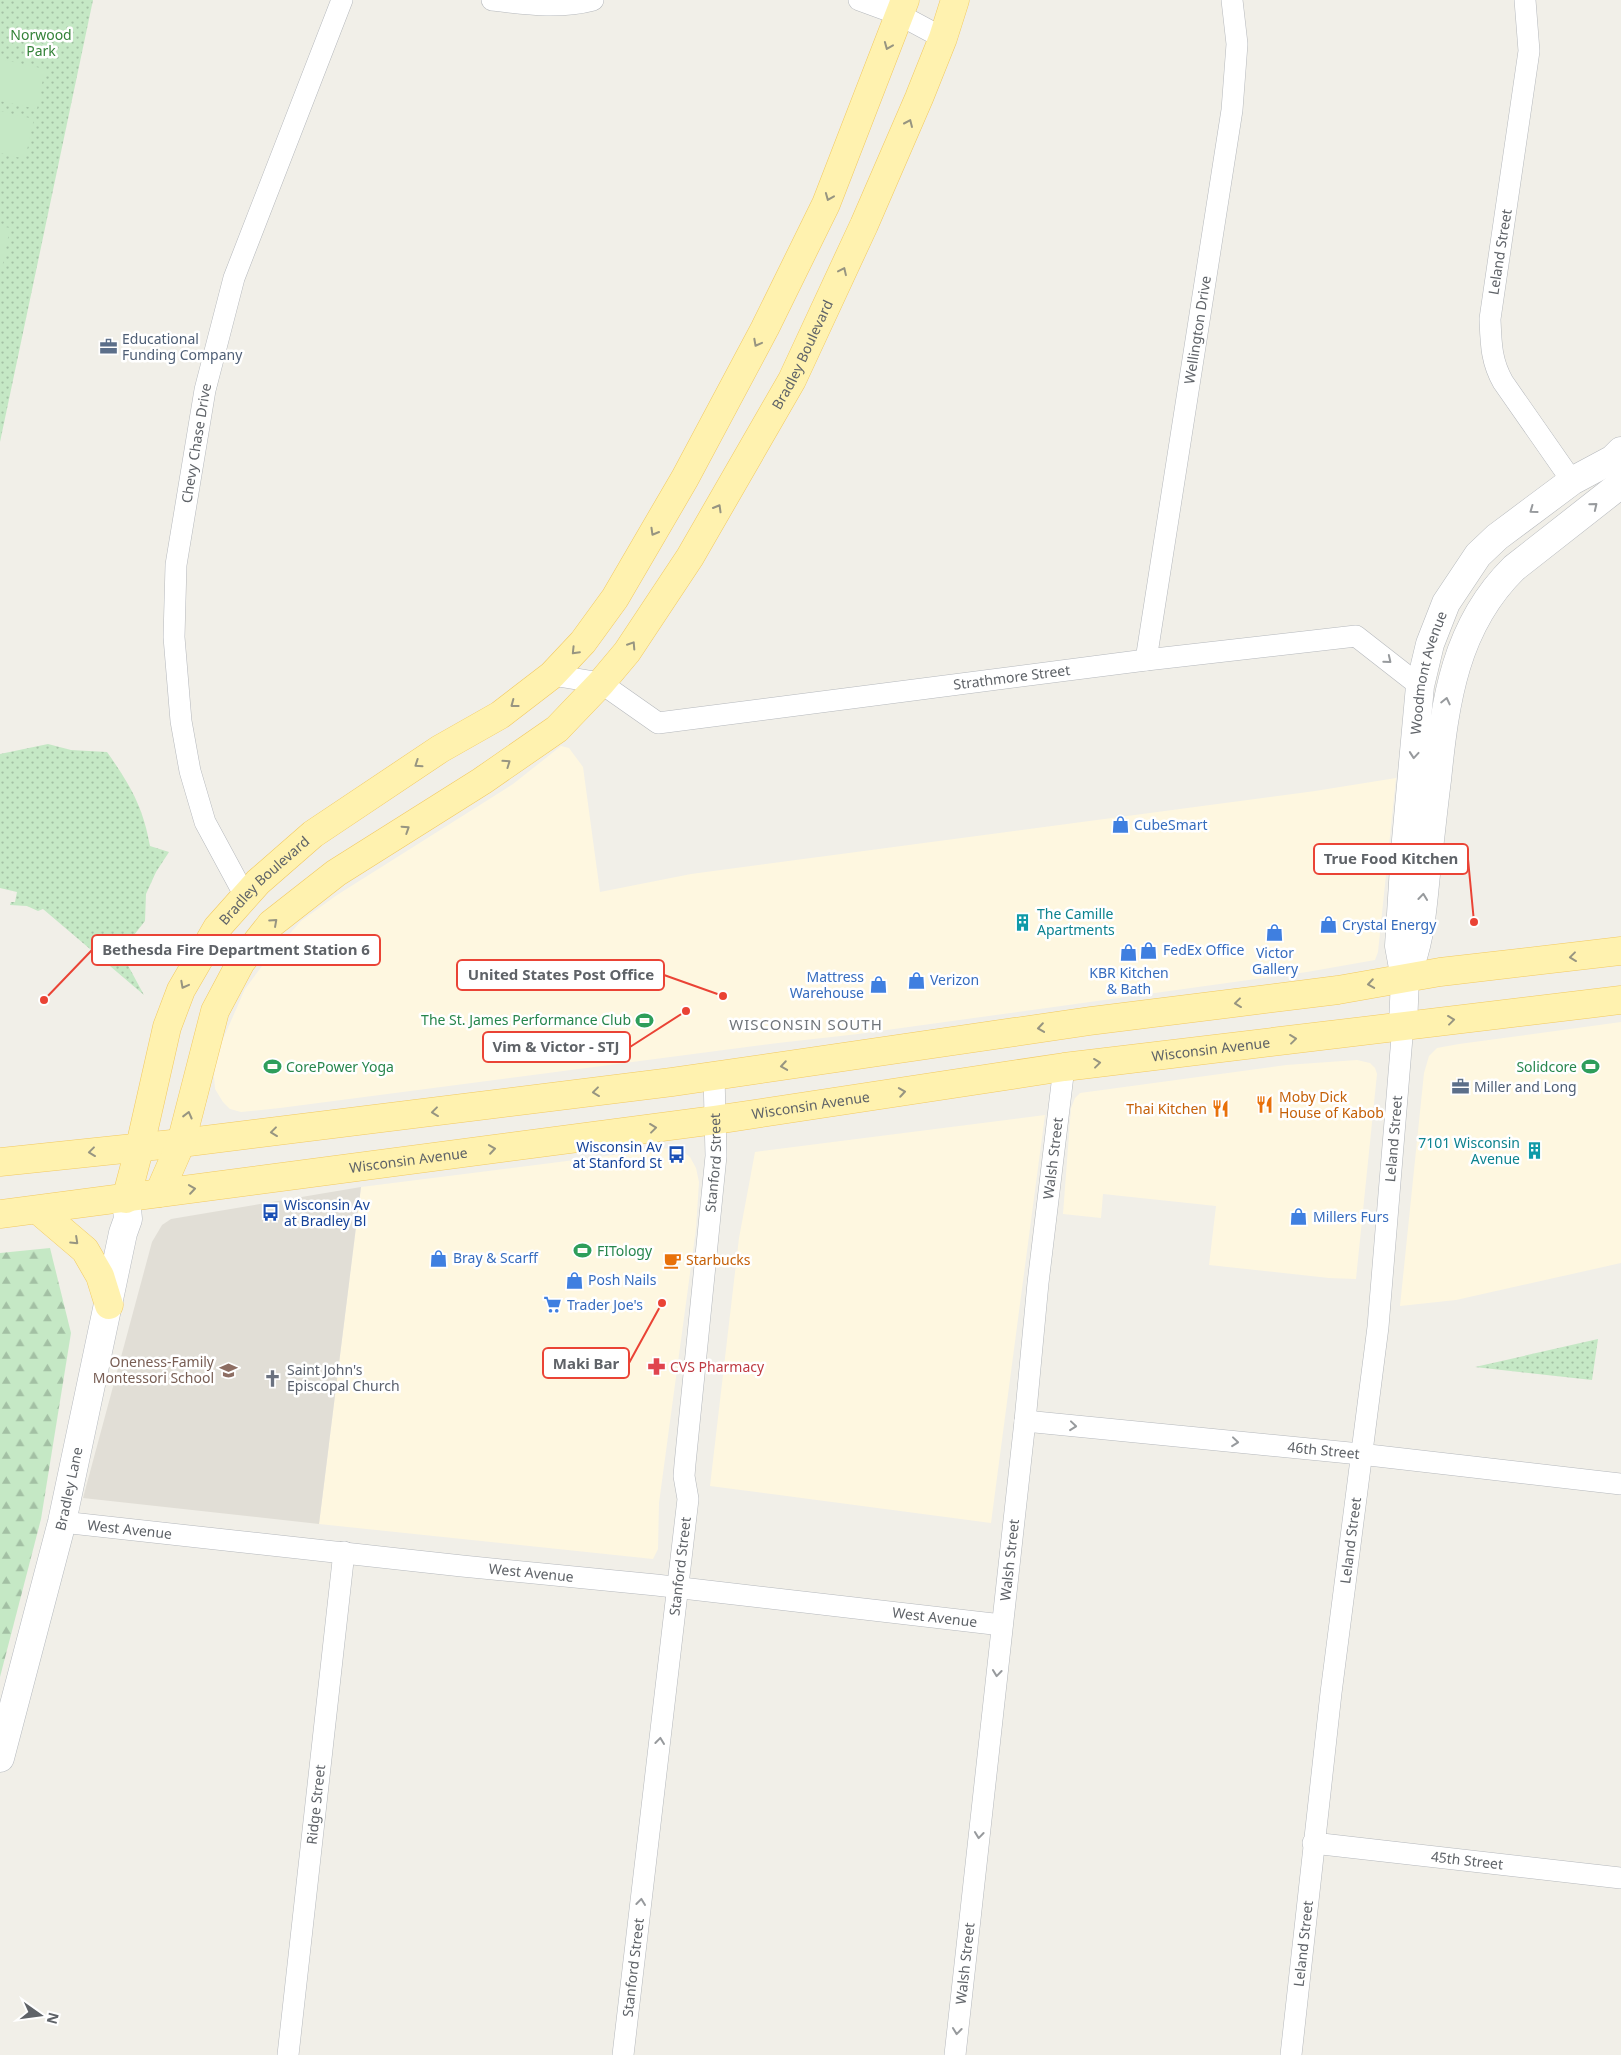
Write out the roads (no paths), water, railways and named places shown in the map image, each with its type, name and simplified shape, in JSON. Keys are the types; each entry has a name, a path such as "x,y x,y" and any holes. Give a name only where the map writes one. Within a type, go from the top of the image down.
{"main road":[{"name":"Bradley Boulevard","path":"159,1194 181,1144 215,1010 240,962 271,924 336,873 482,781 556,729 601,683 627,652 690,556 792,380 919,98 943,38 955,0"},
{"name":"Bradley Boulevard","path":"127,1209 167,1027 181,990 215,931 258,882 313,834 440,749 500,715 552,675 583,642 615,598 685,478 769,321 826,204 902,8"},
{"path":"601,683 600,652 604,629 615,598"},
{"path":"0,1162 140,1146 181,1144 672,1082 1090,1021 1338,990 1440,972 1621,951"},
{"name":"Wisconsin Avenue","path":"0,1214 38,1210 127,1209 159,1194 715,1120 1064,1067 1621,1000"},
{"path":"38,1210 85,1250 100,1276 109,1305"}],"street":[{"name":"Chevy Chase Drive","path":"245,896 205,822 190,771 181,721 174,637 176,565 206,390 234,278 342,0"},
{"path":"492,0 546,6 577,4 593,0"},
{"path":"859,0 902,8 943,38"},
{"name":"Wellington Drive","path":"1146,660 1232,110 1237,44 1232,0"},
{"name":"Leland Street","path":"1524,0 1529,51 1490,319 1491,346 1495,367 1503,382 1572,481"},
{"name":"Woodmont Avenue","path":"1403,1025 1405,978 1399,946 1401,908 1420,686 1430,644 1446,603 1478,556 1497,536 1572,481 1612,459 1621,451"},
{"name":"Woodmont Avenue","path":"1405,978 1417,945 1444,710 1454,669 1470,629 1502,579 1621,484"},
{"name":"Strathmore Street","path":"601,683 658,723 1146,660 1356,636 1420,686"},
{"path":"1430,644 1454,669"},
{"path":"552,675 601,683"},
{"name":"Leland Street","path":"1290,2055 1313,1843 1360,1454 1378,1327 1403,1025"},
{"name":"Walsh Street","path":"955,2055 1025,1421 1038,1283 1064,1067"},
{"name":"Stanford Street","path":"623,2055 688,1499 684,1476 716,1156 714,1076"},
{"name":"Bradley Lane","path":"0,1758 62,1522 124,1234 127,1209"},
{"name":"46th Street","path":"1025,1421 1360,1454 1621,1484"},
{"name":"West Avenue","path":"62,1522 1002,1625"},
{"name":"Ridge Street","path":"288,2055 344,1552"},
{"name":"45th Street","path":"1313,1843 1621,1878"}],"place":[{"name":"Educational Funding Company","path":"108,347"},
{"name":"CubeSmart","path":"1120,825"},
{"name":"The Camille Apartments","path":"1023,922"},
{"name":"True Food Kitchen","path":"1474,922"},
{"name":"Crystal Energy","path":"1328,925"},
{"name":"Victor Gallery","path":"1275,933"},
{"name":"FedEx Office","path":"1149,950"},
{"name":"KBR Kitchen & Bath","path":"1129,953"},
{"name":"Verizon","path":"916,980"},
{"name":"Mattress Warehouse","path":"878,985"},
{"name":"United States Post Office","path":"723,996"},
{"name":"Bethesda Fire Department Station 6","path":"44,1000"},
{"name":"Vim & Victor - STJ","path":"686,1011"},
{"name":"The St. James Performance Club","path":"645,1020"},
{"name":"CorePower Yoga","path":"272,1067"},
{"name":"Solidcore","path":"1591,1067"},
{"name":"Miller and Long","path":"1460,1087"},
{"name":"Moby Dick House of Kabob","path":"1265,1105"},
{"name":"Thai Kitchen","path":"1221,1109"},
{"name":"7101 Wisconsin Avenue","path":"1534,1151"},
{"name":"Wisconsin Av at Stanford St","path":"676,1155"},
{"name":"Wisconsin Av at Bradley Bl","path":"270,1213"},
{"name":"Millers Furs","path":"1299,1217"},
{"name":"FITology","path":"583,1251"},
{"name":"Bray & Scarff","path":"439,1258"},
{"name":"Starbucks","path":"672,1260"},
{"name":"Posh Nails","path":"574,1280"},
{"name":"Maki Bar","path":"662,1303"},
{"name":"Trader Joe's","path":"553,1305"},
{"name":"CVS Pharmacy","path":"656,1367"},
{"name":"Oneness-Family Montessori School","path":"228,1370"},
{"name":"Saint John's Episcopal Church","path":"273,1378"}],"district":[{"name":"WISCONSIN SOUTH","path":"806,1025"}],"park label":[{"name":"Norwood Park","path":"41,43"}]}
